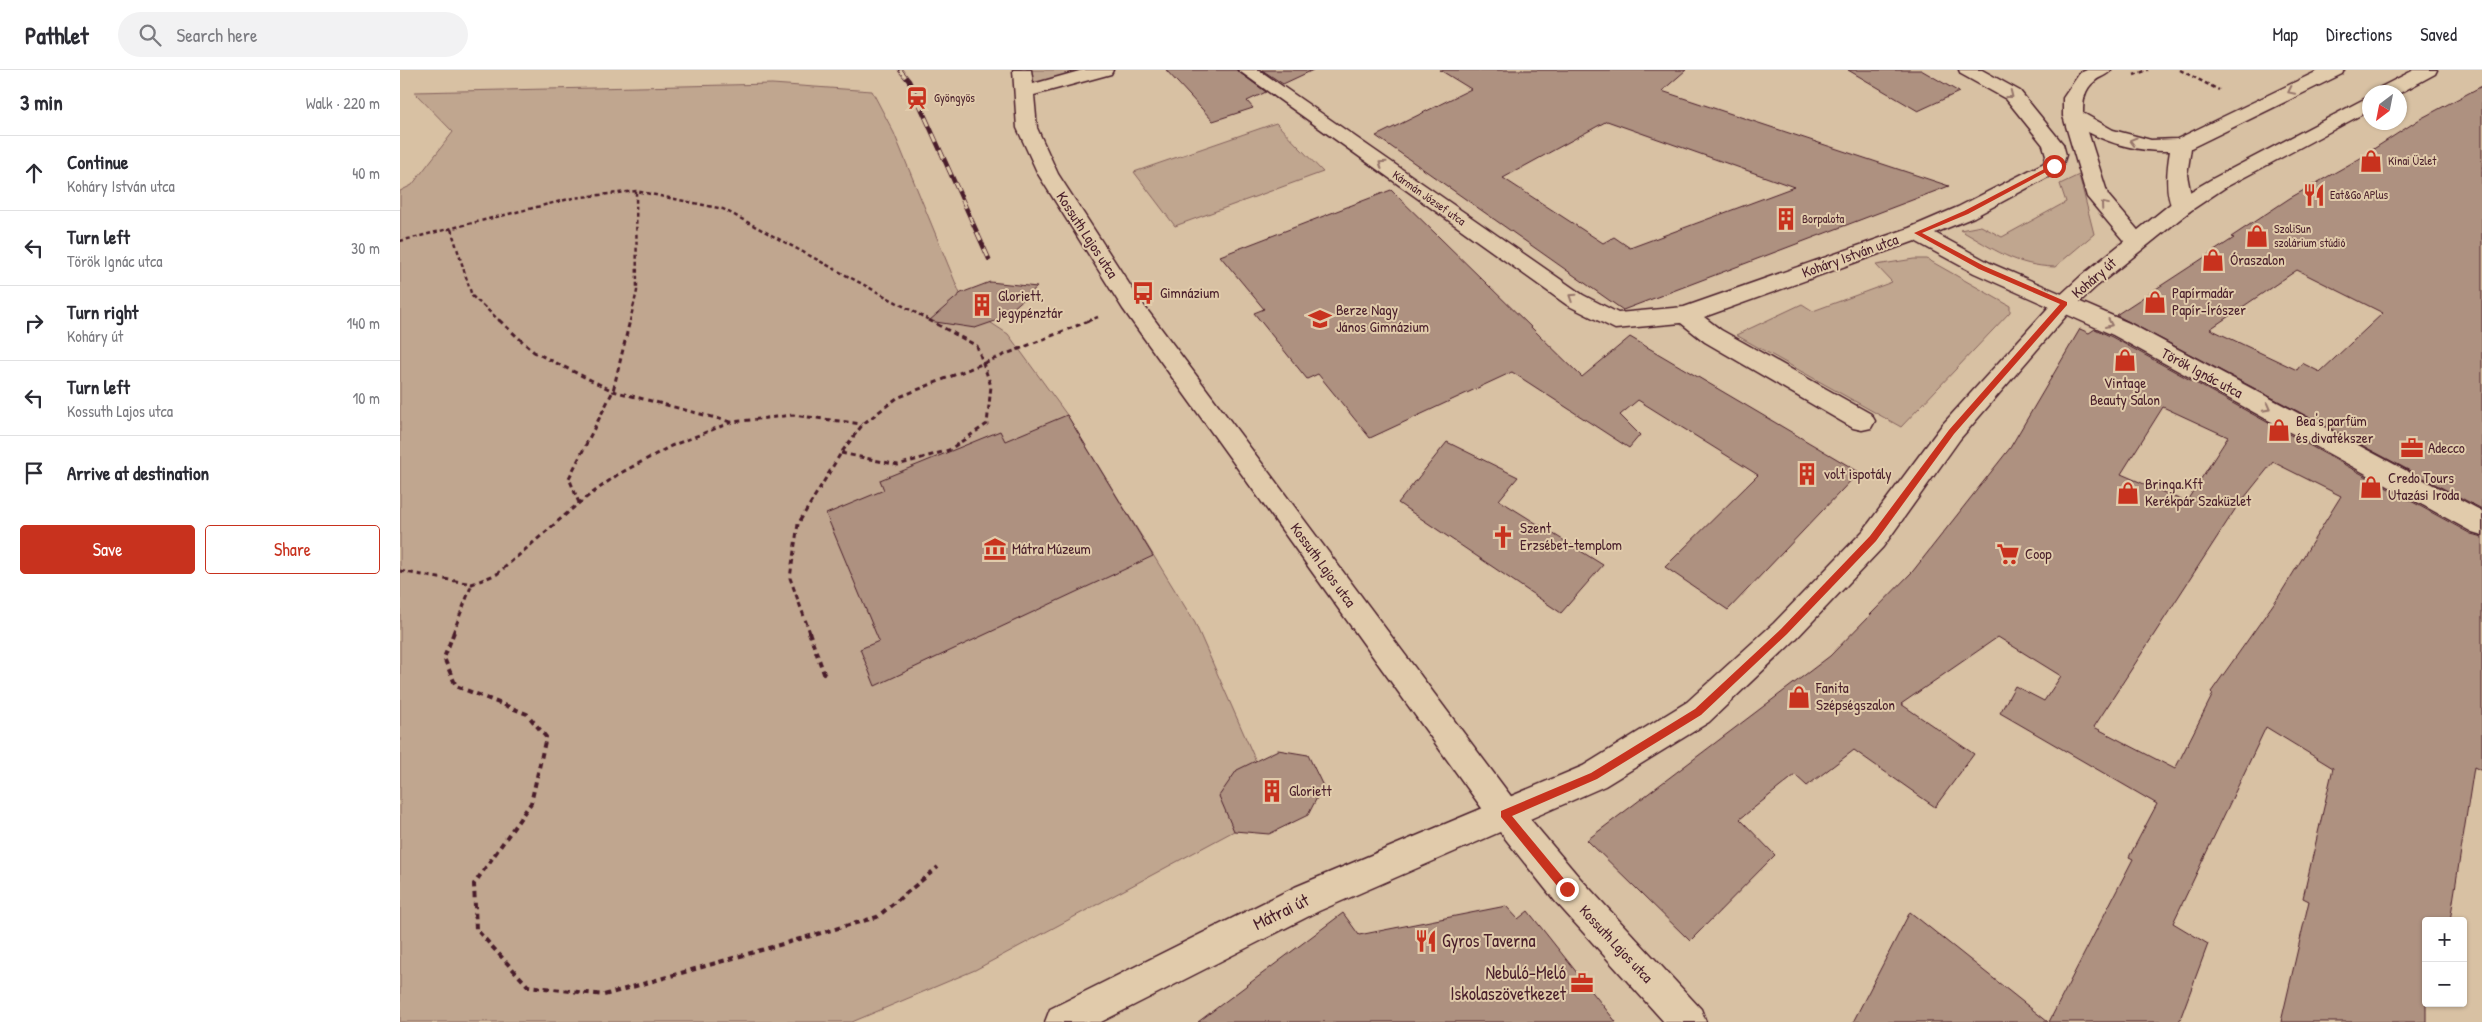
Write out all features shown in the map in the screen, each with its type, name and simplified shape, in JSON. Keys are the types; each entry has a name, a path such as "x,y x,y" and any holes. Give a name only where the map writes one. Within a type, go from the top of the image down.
{"street":[{"path":"1023,81 1104,70"},
{"name":"Kármán József utca","path":"1247,70 1575,300 1615,321"},
{"name":"Koháry István utca","path":"1615,321 1686,315 1917,233 1966,212 2054,166 2056,155 2053,144 2013,95 1968,70"},
{"path":"2102,70 2087,77 2073,98 2073,116 2098,197 2136,241"},
{"path":"2073,116 2106,134 2150,146 2181,145 2335,70"},
{"path":"2399,85 2428,70"},
{"name":"Kossuth Lajos utca","path":"1023,81 1027,128 1048,174 1131,304 1505,814 1567,889 1688,1022"},
{"name":"Koháry út","path":"1505,814 1594,776 1698,712 1784,632 1873,539 1952,432 2064,304 2136,241 2182,206 2219,183 2362,106"},
{"path":"2181,145 2178,175 2182,206"},
{"name":"Török Ignác utca","path":"1917,233 1982,268 2121,329 2482,524"},
{"path":"1686,315 1713,336 1862,421"},
{"name":"Mátrai út","path":"1063,1022 1307,899 1505,814"}],"path":[{"path":"2180,70 2224,92"},
{"path":"579,503 569,478 613,391 637,291 636,191"},
{"path":"400,241 573,198 636,191 723,209 977,346 991,386 987,424 949,450 898,465 841,453"},
{"path":"451,229 472,296 534,352 613,391 732,422"},
{"path":"826,679 790,578 798,524 841,453 863,424 897,398 1131,304"},
{"path":"400,571 472,584 497,574 579,503 617,475 671,446 732,422 793,415 863,424"},
{"path":"472,584 444,658 456,686 528,714 546,737 531,803 474,884 476,929 528,986 604,995 878,918 938,867"}],"shaded area":[{"path":"1022,70 1104,70 1023,92"},
{"path":"772,84 872,91 894,133 965,306 1008,334 1067,415 1195,623 1273,800 1234,831 975,970 852,1022 400,1022 400,191 412,185 453,132 414,92"},
{"path":"1276,123 1323,172 1175,226 1134,172"},
{"path":"2079,175 2094,234 2055,267 2016,260 1994,250 1960,230 1981,226 2002,237 2066,202 2060,184"},
{"path":"1914,259 1927,259 2010,306 2010,312 1901,427 1736,335 1802,304 1813,311 1892,282 1876,265"}],"building":[{"path":"1166,70 1236,70 1266,92 1247,101 1253,108 1213,121"},
{"path":"1262,70 1313,70 1283,84"},
{"path":"1440,70 1686,70 1662,91 1949,186 1623,310 1376,136 1471,89","holes":["1607,121 1794,187 1630,248 1614,237 1603,243 1503,178"]},
{"path":"1848,70 1921,70 1959,92 1918,111"},
{"path":"2482,86 2482,509 2116,315 2234,238 2231,237 2290,198 2373,151 2403,130 2407,130 2407,127","holes":["2297,270 2383,313 2320,372 2302,363 2297,370 2210,329"]},
{"path":"1391,190 1582,377 1630,337 1859,472 1728,610 1665,567 1758,475 1638,400 1620,415 1640,435 1629,448 1512,372 1370,438 1318,374 1307,379 1254,313 1264,309 1220,256"},
{"name":"Gloriett, jegypénztár","path":"990,282 1037,287 1001,319 975,328 929,321 961,293"},
{"path":"2080,329 2089,333 2095,329 2112,337 2471,534 2482,537 2482,771 2474,767 2451,917 2422,917 2422,1007 2426,1007 2426,1022 2281,1022 2309,901 2303,898 2333,768 2266,727 2173,923 2208,944 2179,1022 2049,1022 2133,859 2129,857 2157,804 2000,713 2015,686 2044,701 2061,676 1998,637 1901,704 1974,754 1935,807 1854,750 1807,786 1795,775 1740,819 1775,855 1690,941 1587,840 1830,656 1913,571 2010,448","holes":["2163,407 2228,437 2186,502 2121,474","2273,462 2341,496 2279,596 2211,692 2213,694 2175,769 2094,727 2236,508"]},
{"name":"Mátra Múzeum","path":"1067,415 1153,556 875,686 860,649 879,641 826,514 884,490 880,480 1000,431 1005,441"},
{"name":"Szent Erzsébet-templom","path":"1447,442 1518,477 1499,500 1603,565 1561,613 1398,503"},
{"name":"Gloriett","path":"1278,750 1308,755 1323,786 1308,815 1269,834 1234,831 1219,796 1237,770"},
{"path":"1506,906 1518,919 1528,911 1616,1022 1198,1022 1343,913 1359,935"},
{"path":"1910,912 2048,1022 1853,1022"}],"railway":[{"path":"900,70 909,81 989,259"}],"place":[{"name":"Gyöngyös","path":"917,98"},
{"name":"Kínai Üzlet","path":"2371,161"},
{"name":"Eat&Go APlus","path":"2314,195"},
{"name":"Borpalota","path":"1786,219"},
{"name":"SzoliSun szolárium stúdió","path":"2257,236"},
{"name":"Óraszalon","path":"2213,260"},
{"name":"Gimnázium","path":"1143,293"},
{"name":"Papírmadár Papír-Írószer","path":"2155,302"},
{"name":"Gloriett, jegypénztár","path":"982,305"},
{"name":"Berze Nagy János Gimnázium","path":"1320,319"},
{"name":"Vintage Beauty Salon","path":"2125,360"},
{"name":"Bea's parfüm és divatékszer","path":"2279,430"},
{"name":"Adecco","path":"2412,448"},
{"name":"volt ispotály","path":"1807,474"},
{"name":"Credo Tours Utazási Iroda","path":"2371,487"},
{"name":"Bringa.Kft Kerékpár Szaküzlet","path":"2128,493"},
{"name":"Szent Erzsébet-templom","path":"1503,537"},
{"name":"Mátra Múzeum","path":"995,549"},
{"name":"Coop","path":"2008,554"},
{"name":"Fanita Szépségszalon","path":"1799,697"},
{"name":"Gloriett","path":"1272,791"},
{"name":"Gyros Taverna","path":"1426,941"},
{"name":"Nebuló-Meló Iskolaszövetkezet","path":"1582,983"}],"route":[{"path":"1567,889 1505,814 1594,776 1698,712 1784,632 1873,539 1952,432 2064,304 1982,268 1917,233 1966,212 2054,166"}]}
